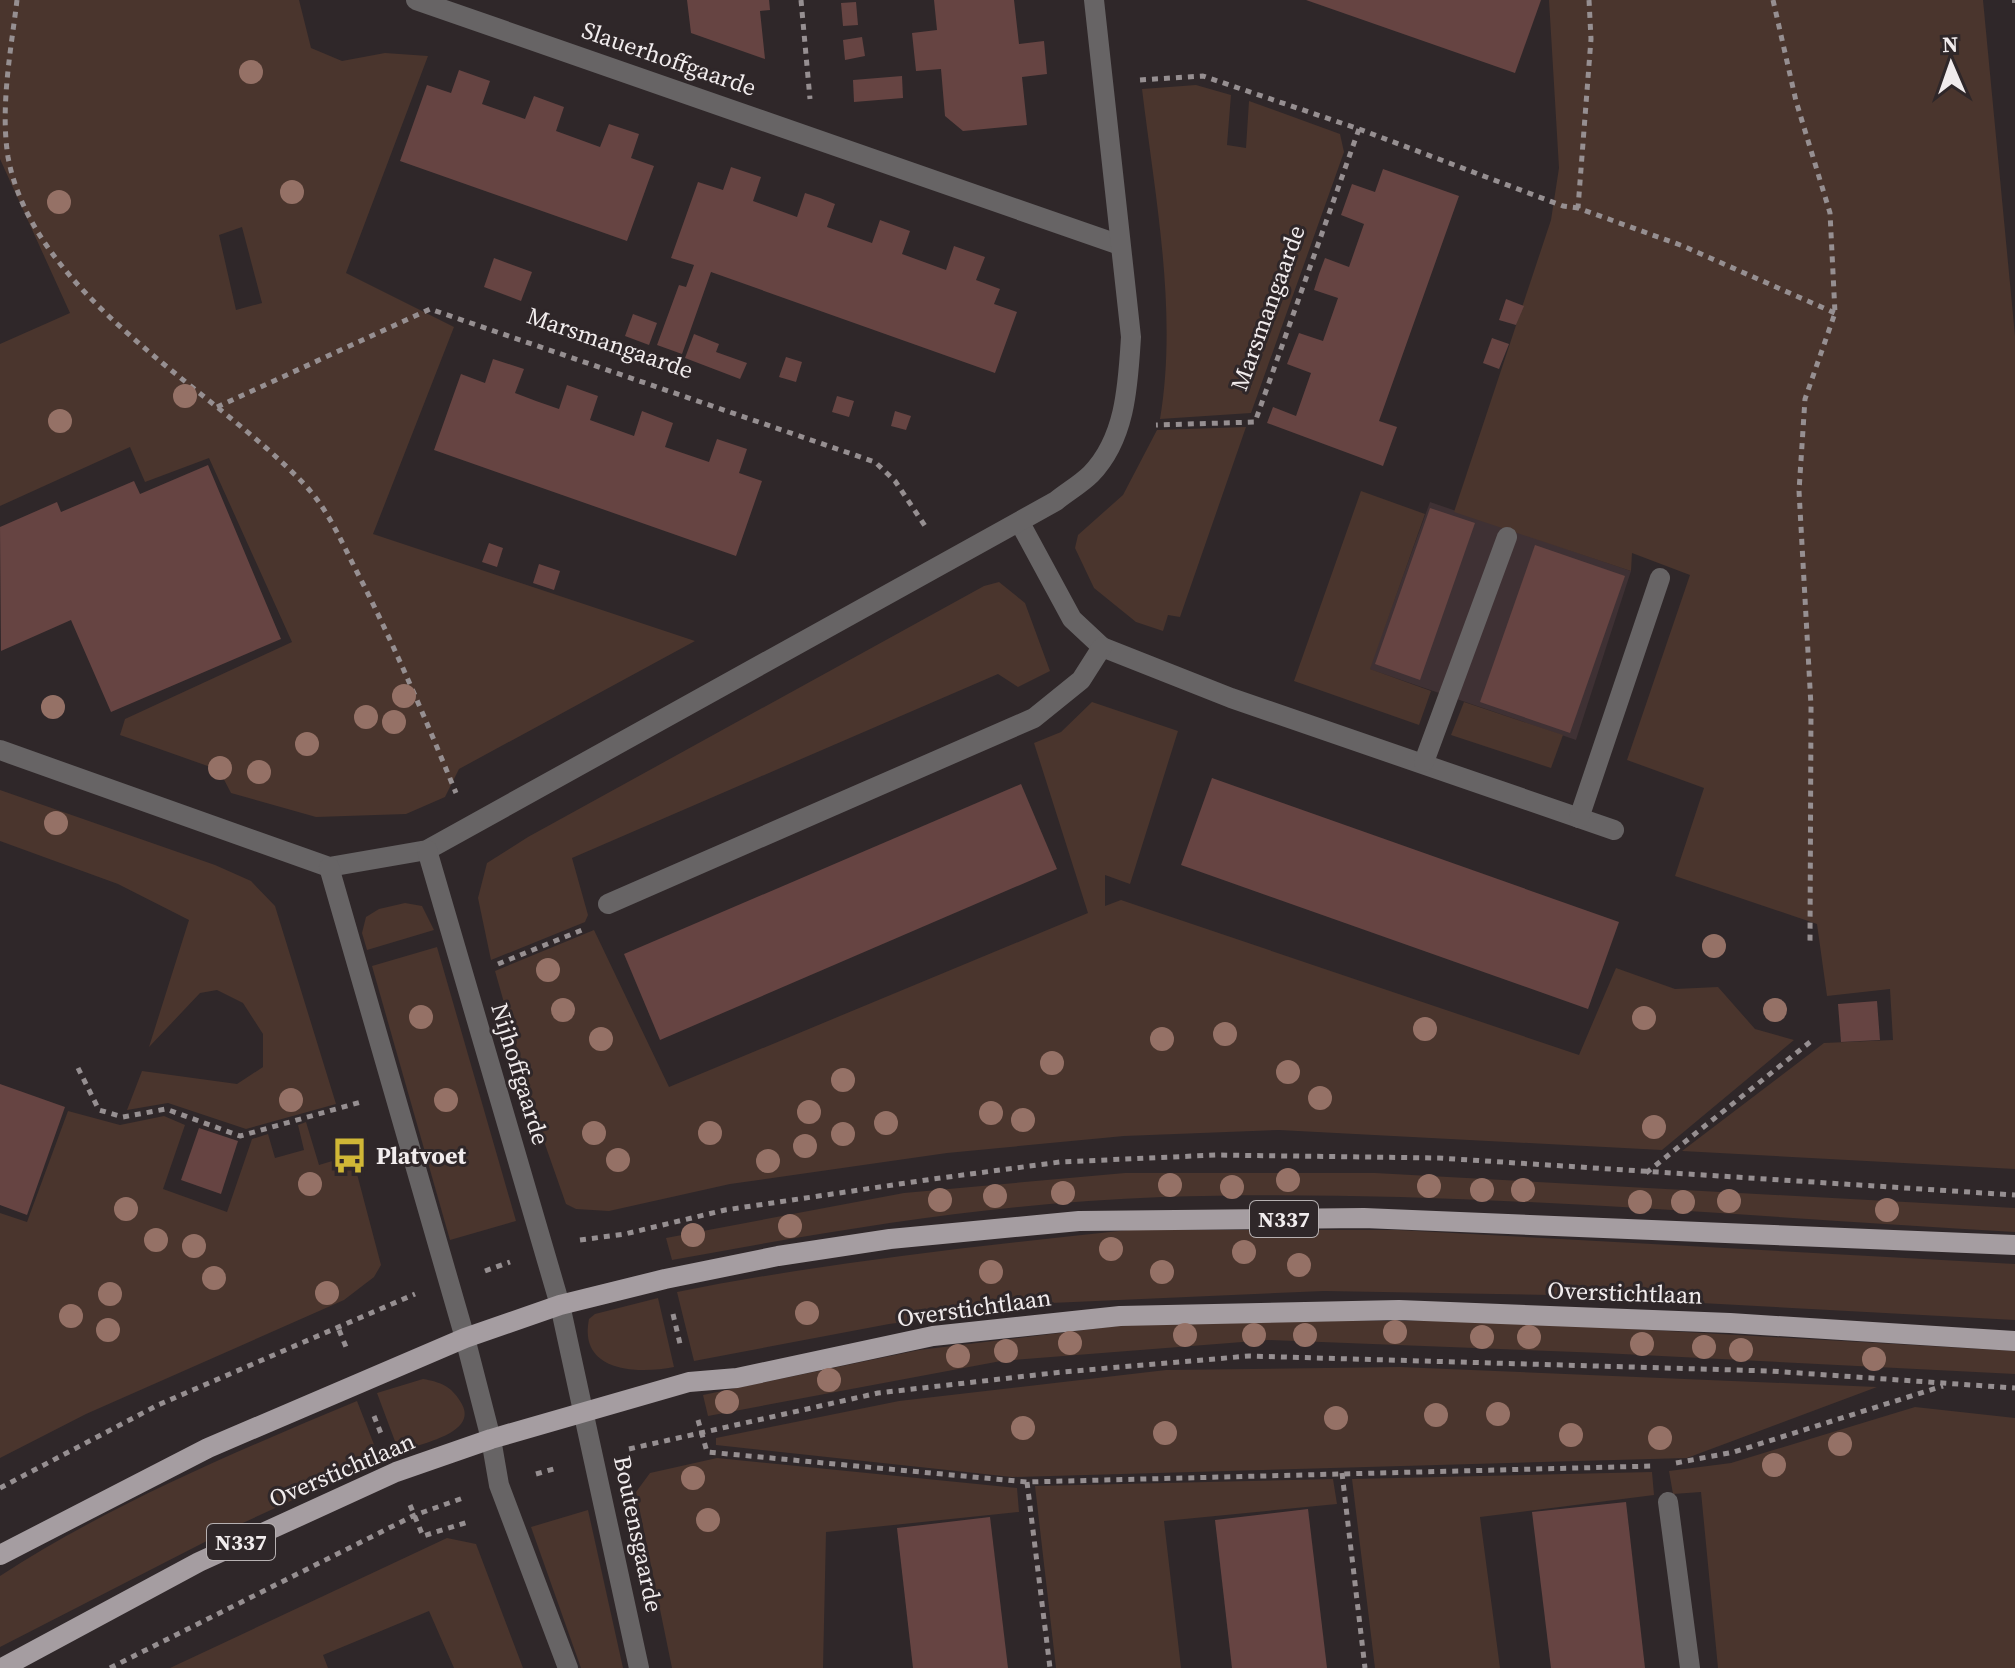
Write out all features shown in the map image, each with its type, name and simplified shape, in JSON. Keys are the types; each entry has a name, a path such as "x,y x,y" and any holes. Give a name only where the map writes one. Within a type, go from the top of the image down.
{"main road":[{"name":"N337","path":"0,1555 208,1448 465,1338 560,1305 665,1279 890,1239 1079,1221 1364,1218 2015,1245"},
{"name":"Overstichtlaan","path":"2,1668 199,1562 396,1472 585,1410 689,1382 737,1378 933,1336 1120,1316 1399,1310 1730,1323 2015,1341"}],"street":[{"name":"Slauerhoffgaarde","path":"416,0 1120,245"},
{"path":"0,750 329,867 427,850 1020,523 1092,473 1119,427 1128,384 1131,337 1094,0"},
{"path":"1020,523 1072,619 1102,647 1216,692 1614,830"},
{"path":"1424,762 1507,537"},
{"path":"1579,818 1660,578"},
{"path":"608,904 1034,718 1081,680 1102,647"},
{"name":"Nijhoffgaarde","path":"427,850 560,1305 585,1410"},
{"path":"329,867 465,1338 491,1439 499,1485 568,1668"},
{"name":"Boutensgaarde","path":"585,1410 639,1668"},
{"path":"1668,1502 1690,1668"}],"path":[{"path":"17,0 2,111 8,156 21,203 58,264 161,360 304,484 326,512 408,675 470,827"},
{"path":"801,0 813,138"},
{"path":"1578,208 1591,39 1589,0"},
{"path":"1773,0 1796,101 1830,213 1835,313 1805,399 1799,491 1811,706 1810,944"},
{"path":"1102,83 1203,76 1683,246 1835,313"},
{"name":"Marsmangaarde","path":"1119,427 1255,422 1359,129"},
{"name":"Marsmangaarde","path":"217,407 430,309 875,462 895,481 950,563"},
{"path":"464,977 594,925 608,904"},
{"path":"1810,1042 1646,1173 2015,1195"},
{"path":"78,1068 99,1110 123,1117 166,1109 240,1136 394,1093"},
{"path":"653,1228 707,1452 1027,1482 1662,1466 1734,1452 1892,1399 1947,1385"},
{"path":"339,1330 423,1536 470,1519 476,1529"},
{"path":"110,1668 415,1515 499,1485 595,1457 878,1393 1062,1372 1249,1356 1770,1371 2015,1388"},
{"path":"1342,1473 1365,1668"},
{"path":"1027,1482 1050,1668"}],"shaded area":[{"path":"0,0 299,0 311,48 342,61 385,53 428,56 346,273 454,327 373,534 695,641 459,769 445,797 406,814 316,817 231,793 219,770 120,735 125,719 292,642 209,458 145,482 130,447 0,506 0,344 70,313 0,159","holes":["242,227 262,303 236,310 219,235"]},
{"path":"1549,0 1983,0 2015,336 2015,1169 1682,1151 1824,1043 1893,1040 1890,989 1827,996 1817,924 1675,876 1704,788 1627,760 1690,575 1632,553 1631,571 1454,512 1551,220 1559,168"},
{"path":"1196,85 1231,95 1227,145 1246,148 1249,101 1340,134 1344,152 1251,413 1160,419 1165,379 1166,296 1142,89"},
{"path":"1246,427 1180,617 1168,615 1163,631 1136,622 1094,588 1075,548 1078,535 1123,495 1157,430"},
{"path":"1361,491 1425,514 1370,669 1431,691 1419,725 1294,681"},
{"path":"1430,502 1631,571 1576,740 1369,669"},
{"path":"999,582 1025,603 1050,671 1018,687 998,674 572,858 588,915 585,922 491,960 478,898 487,863 528,837 984,586"},
{"path":"1092,702 1178,731 1130,884 1105,875 1105,906 1121,900 1579,1055 1616,968 1675,989 1718,987 1755,1029 1794,1040 1662,1150 1279,1130 1124,1136 947,1153 730,1184 609,1211 576,1209 566,1204 541,1133 495,971 594,930 669,1087 1088,913 1034,743 1061,732"},
{"path":"1464,702 1563,735 1551,768 1451,735"},
{"path":"0,790 215,865 251,881 275,906 336,1104 246,1129 168,1103 127,1110 142,1071 237,1084 263,1067 263,1034 243,1003 217,990 200,993 149,1047 189,920 118,884 0,841"},
{"path":"405,903 422,906 434,930 367,950 362,933 366,917 379,909"},
{"path":"437,947 516,1221 450,1240 372,966"},
{"path":"68,1111 120,1125 164,1116 185,1125 163,1189 227,1212 252,1139 268,1134 275,1158 304,1150 298,1125 306,1122 319,1165 352,1155 381,1265 374,1277 344,1300 86,1414 0,1458 0,1213 27,1222"},
{"path":"1125,1173 1375,1173 2015,1208 2015,1232 1588,1205 1268,1195 1162,1197 1038,1205 855,1228 672,1260 666,1238 904,1193"},
{"path":"1129,1230 1398,1230 2015,1264 2015,1320 1552,1295 1324,1291 1051,1303 889,1324 694,1361 677,1292 846,1263"},
{"path":"658,1298 674,1367 629,1369 602,1360 593,1350 588,1337 589,1319 595,1314"},
{"path":"1495,1321 2015,1351 2015,1374 1268,1340 1001,1361 708,1416 703,1395 919,1350 1126,1325"},
{"path":"1400,1367 1877,1387 1687,1458 1012,1477 716,1445 716,1438 899,1401 1166,1370"},
{"path":"423,1379 440,1383 453,1392 465,1412 463,1421 446,1435 399,1452 377,1393"},
{"path":"357,1401 380,1460 234,1527 0,1647 0,1576 130,1502"},
{"path":"1915,1407 2015,1418 2015,1668 1718,1668 1701,1492 1673,1494 1669,1471 1731,1463"},
{"path":"717,1458 1017,1488 1019,1512 826,1532 823,1668 672,1668 636,1492 650,1473"},
{"path":"1652,1472 1654,1495 1480,1517 1500,1668 1375,1668 1352,1479"},
{"path":"1333,1479 1337,1504 1164,1521 1181,1668 1056,1668 1035,1486"},
{"path":"588,1510 623,1668 581,1668 531,1527"},
{"path":"447,1538 476,1544 523,1668 454,1668 429,1611 323,1655 328,1668 170,1668"}],"building":[{"path":"687,0 769,0 770,10 760,11 765,59 691,33"},
{"path":"934,0 1014,0 1019,44 1044,41 1047,74 1022,77 1027,125 963,131 945,116 941,69 916,71 912,33 937,30"},
{"path":"1306,0 1541,0 1515,73"},
{"path":"856,2 858,25 843,26 841,3"},
{"path":"862,37 865,56 845,60 843,40"},
{"path":"459,70 490,81 482,104 525,119 534,96 564,107 556,131 600,147 609,124 639,134 631,158 654,166 627,241 400,161 427,85 451,93"},
{"path":"902,76 903,98 854,102 853,80"},
{"path":"731,167 761,177 753,201 797,217 805,193 820,198 835,204 827,227 872,243 880,220 910,231 902,254 946,270 954,246 985,257 976,280 1000,289 994,304 1017,312 995,373 711,272 682,354 657,345 679,285 686,287 694,265 671,258 698,182 723,190"},
{"path":"1383,169 1459,196 1379,421 1397,427 1383,466 1267,423 1273,407 1296,416 1311,373 1287,364 1299,333 1323,341 1338,298 1314,290 1319,274 1325,258 1349,267 1364,224 1341,215 1352,184 1375,192"},
{"path":"494,258 532,272 521,301 484,287"},
{"path":"1506,299 1524,306 1516,325 1499,320"},
{"path":"633,314 657,323 649,345 625,336"},
{"path":"694,334 719,344 716,352 747,363 740,379 685,358"},
{"path":"1492,338 1509,344 1499,369 1483,363"},
{"path":"786,357 802,362 796,382 779,377"},
{"path":"493,359 524,369 515,393 559,409 567,385 598,396 590,420 634,436 642,411 673,423 665,447 709,462 717,439 747,449 739,473 762,481 736,556 434,450 461,374 485,383"},
{"path":"837,396 854,401 849,417 832,412"},
{"path":"895,411 911,416 906,430 891,426"},
{"path":"208,465 281,639 111,712 71,620 1,651 0,527 57,502 61,512 134,481 140,494"},
{"path":"1430,508 1475,523 1420,680 1375,664"},
{"path":"489,543 503,548 497,567 482,562"},
{"path":"1535,545 1625,576 1570,733 1480,702"},
{"path":"539,564 560,571 554,590 533,583"},
{"path":"1212,778 1619,922 1588,1009 1181,865"},
{"path":"1021,784 1057,869 660,1040 624,954"},
{"path":"1877,1001 1880,1040 1841,1042 1838,1004"},
{"path":"0,1084 65,1107 27,1215 0,1205"},
{"path":"199,1128 238,1141 221,1194 181,1180"},
{"path":"1626,1502 1645,1668 1551,1668 1532,1512"},
{"path":"1308,1509 1327,1668 1232,1668 1215,1520"},
{"path":"990,1517 1008,1668 913,1668 897,1528"}],"place":[{"name":"Platvoet","path":"350,1156"}]}
